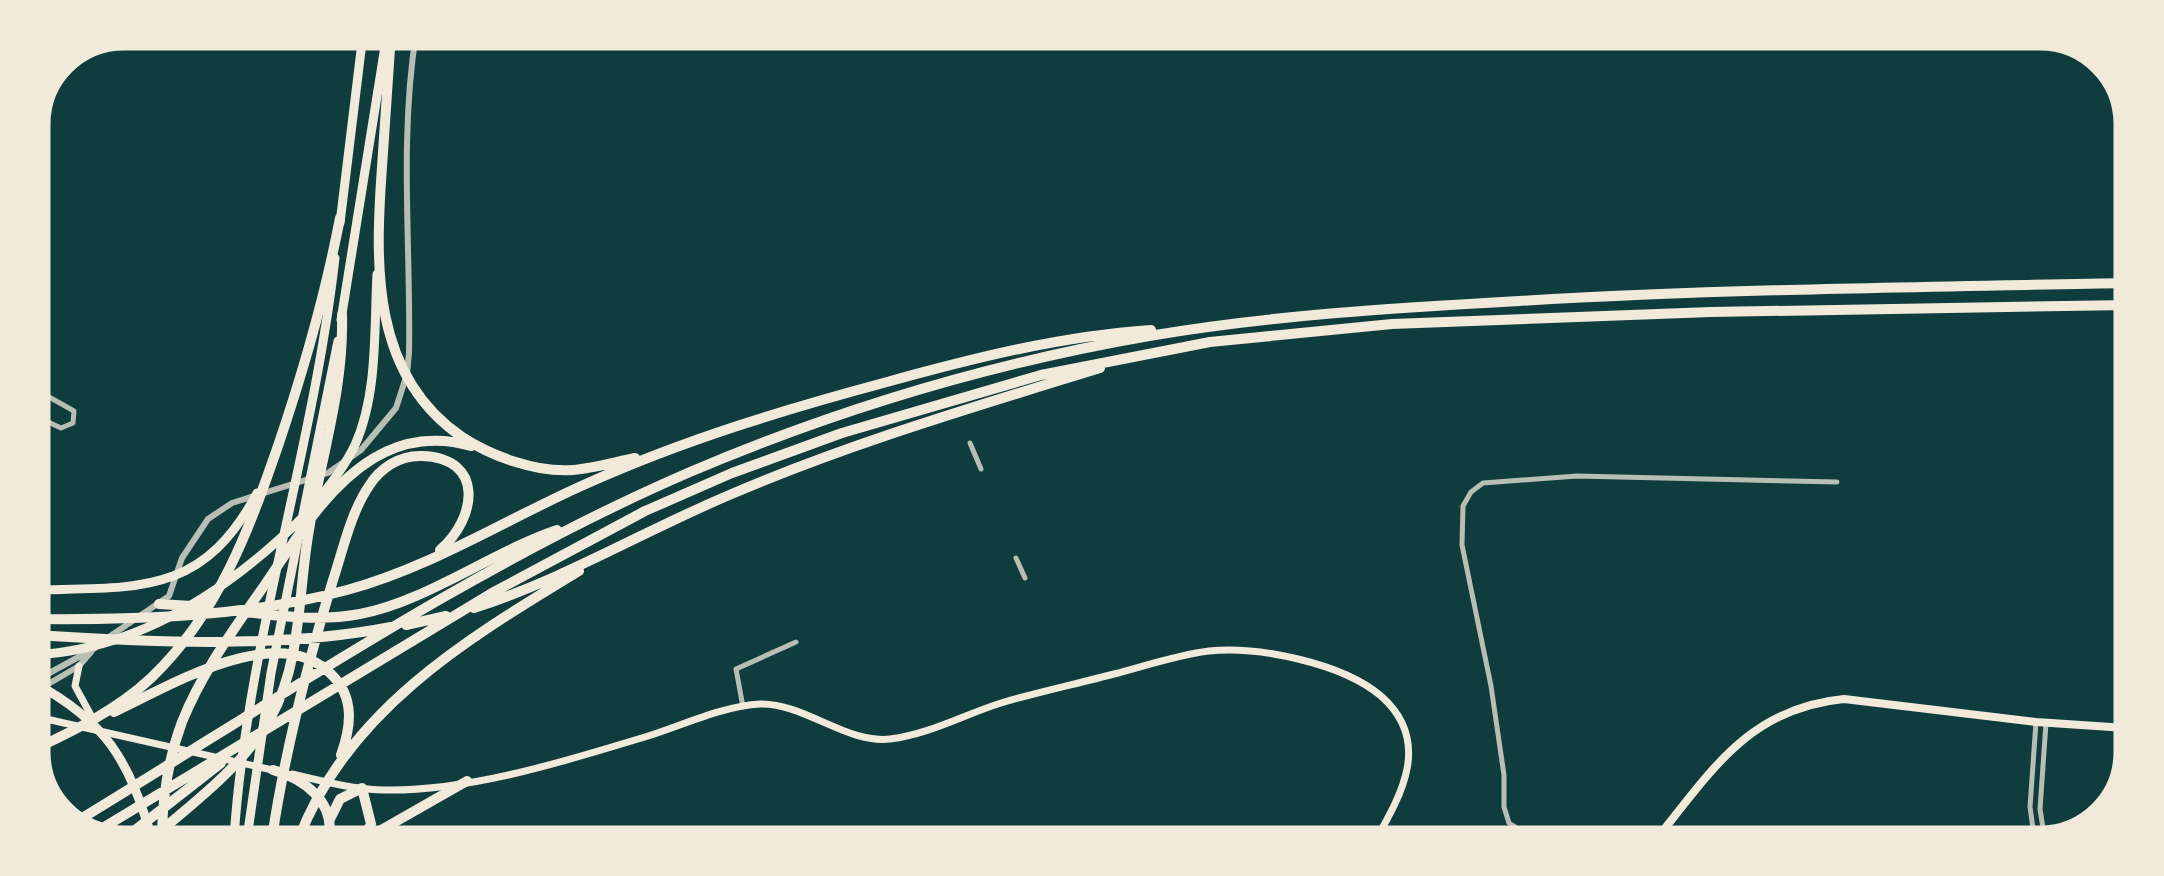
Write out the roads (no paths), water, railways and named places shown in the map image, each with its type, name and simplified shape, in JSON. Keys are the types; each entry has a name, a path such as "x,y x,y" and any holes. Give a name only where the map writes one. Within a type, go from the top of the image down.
{"highway":[{"path":"235,830 257,671 328,316 362,46"},
{"path":"248,830 271,673 341,372 342,315 387,46"},
{"path":"46,654 80,650 134,633 217,589 271,548 311,509 344,466 356,442 364,415 372,354 388,46"},
{"path":"85,725 148,681 199,623 237,555 280,440 320,318 340,218"},
{"path":"378,253 382,301 391,345 417,396 452,430 485,450"},
{"path":"46,619 126,618 263,606 348,590 425,561 588,482 666,450 808,404 1004,352 1092,336 1392,308 1710,290 2118,283"},
{"path":"104,827 545,562 645,511 721,478 842,433 1041,375 1154,351 1267,334 1392,324 1710,312 2118,305"},
{"path":"159,604 300,618 362,614 404,600 511,547 587,519 752,448 909,394 1057,354 1208,327"},
{"path":"46,635 236,640 385,629 494,601 727,495 881,437 1154,351"},
{"path":"161,830 248,749 263,731 281,696 291,657 309,526 327,428"},
{"path":"46,589 131,586 184,573 216,551 240,522 260,489 280,440"},
{"path":"163,830 170,761 192,699 221,648 305,527 358,469 392,449 429,440 485,450 525,463 570,471 666,450"},
{"path":"273,830 283,771 306,676 360,503 377,474 406,457 422,456 453,465 463,475 468,490 469,506 459,530 425,561"},
{"path":"82,818 342,659 587,519"},
{"path":"333,771 372,721 424,674 505,617 635,538"},
{"path":"46,744 237,658 266,653 300,656 327,670 345,693 349,706 348,732 333,771 303,830"},
{"path":"46,690 67,702 103,733 127,769 149,830"},
{"path":"135,830 217,766 288,716"},
{"path":"273,770 291,776 310,788 325,808 329,830"},
{"path":"379,830 467,781"},
{"path":"329,821 340,799 362,789 371,824 368,830"}],"main road":[{"path":"46,719 362,789 423,788 569,759 760,704 793,709 858,734 885,740 916,736 998,704 1210,651 1248,651 1331,667 1367,684 1392,705 1406,736 1410,765 1403,793 1381,830"},
{"path":"79,666 75,686 80,700 89,715 106,732"},
{"path":"1663,830 1729,752 1773,717 1805,705 1844,699 2036,722 2118,728"}],"street":[{"path":"46,675 94,648 133,618 169,596 181,558 208,519 232,503 328,473 361,450 396,408 407,374 409,353 404,195 410,68 414,46"},
{"path":"46,395 74,411 73,423 61,428 46,421"},
{"path":"970,443 981,469"},
{"path":"1520,830 1509,823 1504,807 1504,775 1491,686 1462,545 1463,506 1471,492 1483,483 1577,476 1837,482"},
{"path":"1016,558 1025,578"},
{"path":"743,707 736,669 796,642"},
{"path":"46,685 79,666 94,648"},
{"path":"2033,830 2030,807 2036,722"},
{"path":"2043,830 2040,809 2046,723"}]}
